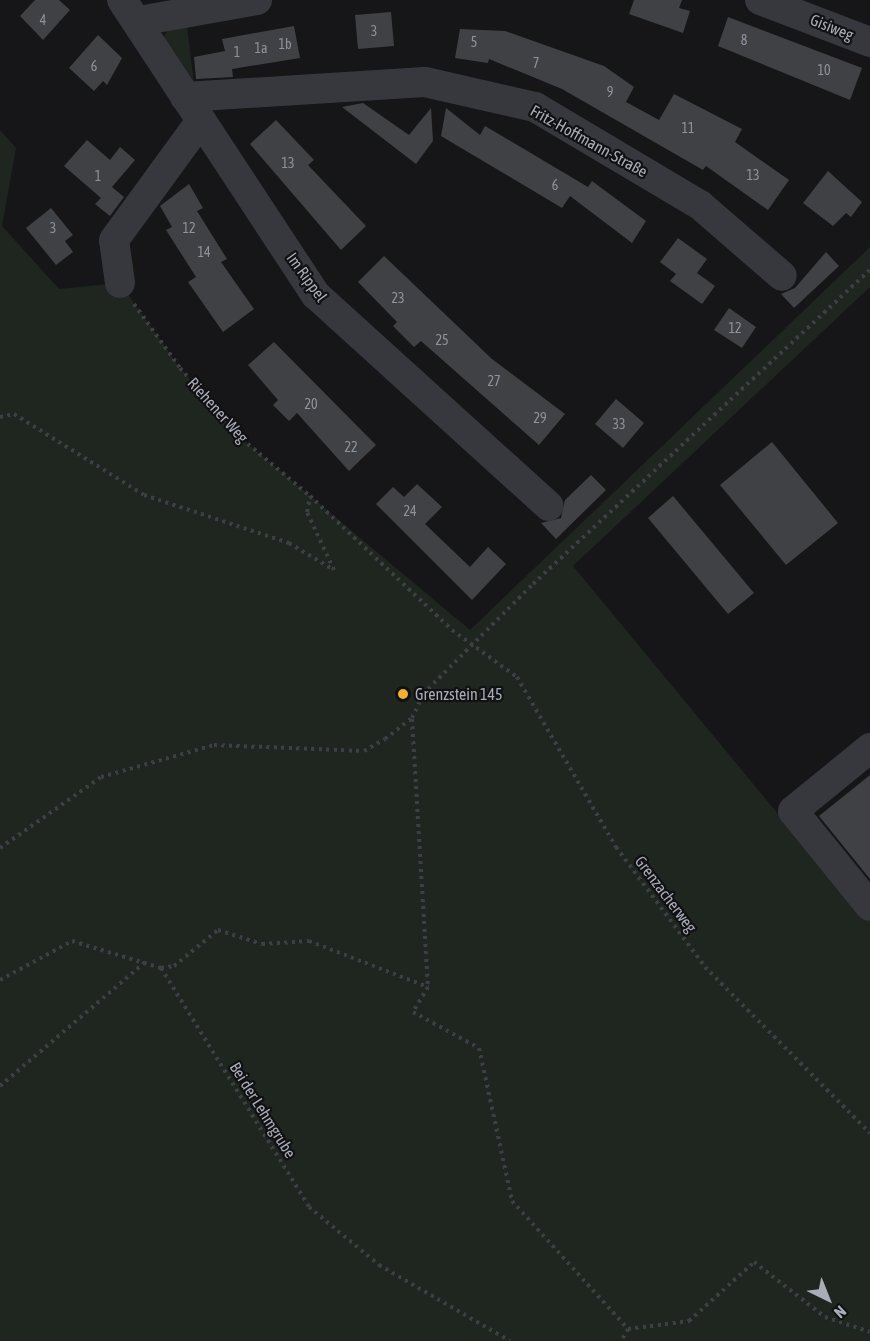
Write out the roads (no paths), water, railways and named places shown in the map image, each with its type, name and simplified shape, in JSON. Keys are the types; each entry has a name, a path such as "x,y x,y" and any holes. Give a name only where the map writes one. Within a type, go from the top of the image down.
{"street":[{"path":"130,10 257,0"},
{"name":"Gisiweg","path":"760,0 870,42"},
{"name":"Im Rippel","path":"130,10 200,122 316,295 549,506"},
{"name":"Fritz-Hoffmann-Straße","path":"185,97 425,82 535,107 700,205 782,276"},
{"path":"120,283 114,240 200,122"},
{"path":"870,748 793,811 870,906"}],"place":[{"name":"Grenzstein 145","path":"403,694"}]}
